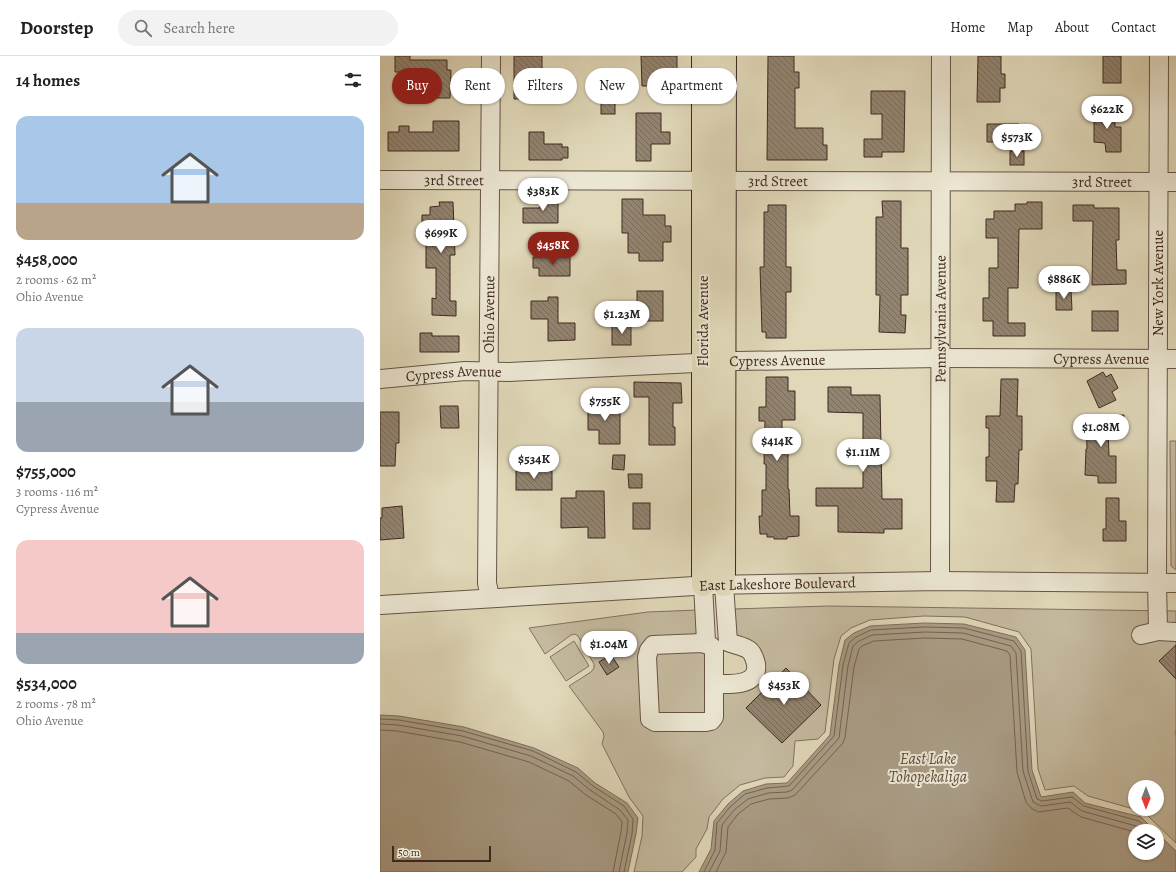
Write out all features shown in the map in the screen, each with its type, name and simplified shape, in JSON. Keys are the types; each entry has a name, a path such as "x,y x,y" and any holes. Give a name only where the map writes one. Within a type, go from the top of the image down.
{"main road":[{"name":"Florida Avenue","path":"703,56 703,180 713,362 714,585"},
{"name":"Florida Avenue","path":"713,362 725,180 725,56"}],"street":[{"name":"Ohio Avenue","path":"490,597 487,583 491,56"},
{"name":"Pennsylvania Avenue","path":"940,581 941,56"},
{"name":"New York Avenue","path":"1159,56 1157,582 1150,633 1176,632"},
{"name":"3rd Street","path":"380,180 1176,182"},
{"name":"Cypress Avenue","path":"380,379 465,371 508,372 713,362 940,358 1176,359"},
{"name":"East Lakeshore Boulevard","path":"380,605 490,597 714,585 940,581 1176,582"},
{"path":"714,585 706,641 715,645"},
{"path":"714,585 715,645 714,684 714,717 711,721 706,722 655,722 650,719 647,657 648,650 653,644 715,645 749,650 756,663 756,671 749,680 741,683 714,684"}],"shaded area":[{"path":"1170,441 1176,441 1176,570 1171,566"},
{"path":"828,606 1176,611 1176,843 1164,831 1164,824 1156,824 1148,816 1164,816 1164,780 1128,780 1128,807 1088,796 1074,786 1045,790 1038,769 1031,649 1019,632 965,617 924,616 870,620 851,628 841,636 834,659 825,732 818,739 795,741 793,766 784,777 765,778 740,785 723,799 709,817 707,829 696,849 696,857 682,872 634,872 642,836 643,816 629,797 602,744 604,736 603,732 569,686 591,672 594,668 594,664 578,636 575,634 571,635 545,654 529,628 648,612 698,610 699,634 696,636 653,637 643,719 707,730 721,691 761,676 734,637 733,609"},
{"path":"574,641 589,666 566,681 550,657"},
{"path":"701,651 708,653 708,714 656,714 654,657 656,652"}],"water":[{"name":"East Lake Tohopekaliga","path":"924,623 964,624 1016,637 1025,650 1032,770 1041,797 1073,792 1085,803 1128,814 1128,816 1141,817 1148,824 1128,824 1128,860 1164,860 1164,840 1176,851 1176,872 699,872 711,849 714,821 728,804 743,791 766,784 787,783 830,735 839,665 845,640 854,633 870,626"},
{"path":"380,715 399,716 464,727 534,748 578,768 595,783 627,803 638,818 628,872 380,872"}],"building":[{"path":"395,56 410,56 410,60 447,60 447,70 450,70 450,98 442,98 442,68 395,68"},
{"path":"514,56 542,56 542,68 514,68"},
{"path":"641,56 677,56 677,68 647,68 647,86 642,86"},
{"path":"768,56 794,56 794,72 799,72 799,88 795,88 795,128 823,128 823,145 827,145 827,160 767,160"},
{"path":"978,56 1001,56 1001,74 1005,74 1005,88 1000,88 1000,102 977,102"},
{"path":"1103,56 1121,56 1121,83 1103,83"},
{"path":"871,91 905,91 904,152 882,152 882,157 864,157 864,139 882,139 882,114 871,114"},
{"path":"601,104 615,104 615,114 601,114"},
{"path":"1094,109 1112,109 1112,115 1115,115 1115,127 1121,127 1121,152 1106,152 1105,143 1094,142"},
{"path":"636,113 661,113 661,132 670,132 670,144 651,144 651,161 636,161"},
{"path":"433,121 459,121 459,151 388,151 388,132 399,132 399,126 409,126 409,132 433,132"},
{"path":"987,124 1019,124 1019,147 1000,147 1000,142 987,142"},
{"path":"529,132 544,132 544,144 562,144 562,147 568,147 568,158 562,158 562,160 529,160"},
{"path":"1010,151 1024,151 1024,165 1010,165"},
{"path":"540,196 558,196 558,223 523,223 523,208 540,208"},
{"path":"622,199 643,199 643,215 665,215 665,226 671,226 671,242 663,242 663,261 639,261 639,253 628,253 628,233 622,233"},
{"path":"882,201 901,201 901,248 908,248 908,295 901,295 901,315 906,315 905,333 879,332 880,295 876,295 876,217 883,217"},
{"path":"439,202 453,202 455,255 450,255 450,301 456,301 456,316 432,315 432,298 436,299 436,268 426,268 426,233 422,233 422,215 430,215 430,207 440,206"},
{"path":"1027,202 1042,202 1042,229 1019,229 1018,288 1008,288 1008,323 1025,323 1025,336 993,336 993,321 983,321 983,298 989,298 989,268 998,268 998,238 986,238 986,219 994,219 994,211 1015,211 1015,204 1027,204"},
{"path":"768,205 786,205 786,267 791,267 791,292 786,292 786,338 766,338 766,332 762,332 760,267 764,267 764,212 768,212"},
{"path":"1073,205 1094,205 1094,208 1119,208 1119,240 1116,240 1117,270 1126,270 1126,284 1092,285 1093,221 1073,221"},
{"path":"570,256 570,276 539,276 539,268 533,268 533,257"},
{"path":"1056,290 1071,290 1072,310 1056,310"},
{"path":"637,291 663,291 663,321 637,321"},
{"path":"548,297 558,297 558,323 575,323 575,340 548,341 548,319 531,319 531,301 548,301"},
{"path":"1092,311 1118,311 1118,331 1092,331"},
{"path":"612,325 631,325 631,345 612,345"},
{"path":"420,333 432,333 432,336 459,336 459,352 420,352"},
{"path":"1103,372 1106,377 1111,374 1118,388 1112,392 1116,400 1099,408 1087,381"},
{"path":"766,377 788,377 788,391 795,391 795,420 782,420 782,441 788,441 788,489 790,516 799,516 799,536 787,537 787,539 774,539 774,537 767,537 767,534 760,534 759,516 762,516 762,490 766,490 766,464 764,464 765,421 759,421 759,407 766,407"},
{"path":"1001,379 1018,379 1017,416 1022,416 1022,450 1019,450 1018,484 1015,484 1014,502 996,502 997,481 986,481 986,457 989,457 989,428 986,428 986,416 1000,416"},
{"path":"634,382 681,383 682,403 673,403 675,445 649,445 649,397 634,397"},
{"path":"828,387 851,387 851,395 880,395 882,499 902,499 902,529 884,529 884,533 838,532 838,506 816,506 816,488 863,488 863,413 828,412"},
{"path":"588,403 620,403 620,444 599,444 599,430 588,430"},
{"path":"440,406 458,406 459,428 441,428"},
{"path":"380,412 399,412 399,443 396,443 395,466 380,466"},
{"path":"1124,415 1124,427 1108,427 1109,456 1116,456 1116,483 1098,483 1098,476 1085,475 1087,449 1086,416"},
{"path":"613,455 625,455 624,470 612,469"},
{"path":"516,471 552,471 552,490 516,490"},
{"path":"628,474 642,474 642,488 629,488"},
{"path":"576,491 604,491 605,538 588,538 588,527 561,528 561,498 576,498"},
{"path":"1106,498 1119,498 1119,521 1126,521 1126,541 1103,541 1103,529 1106,529"},
{"path":"633,503 650,503 650,529 633,529"},
{"path":"402,506 404,538 380,540 380,518 382,518 382,508"},
{"path":"1176,645 1176,679 1159,661"},
{"path":"611,655 619,667 607,675 599,662"},
{"path":"786,668 821,705 782,743 746,708"}]}
